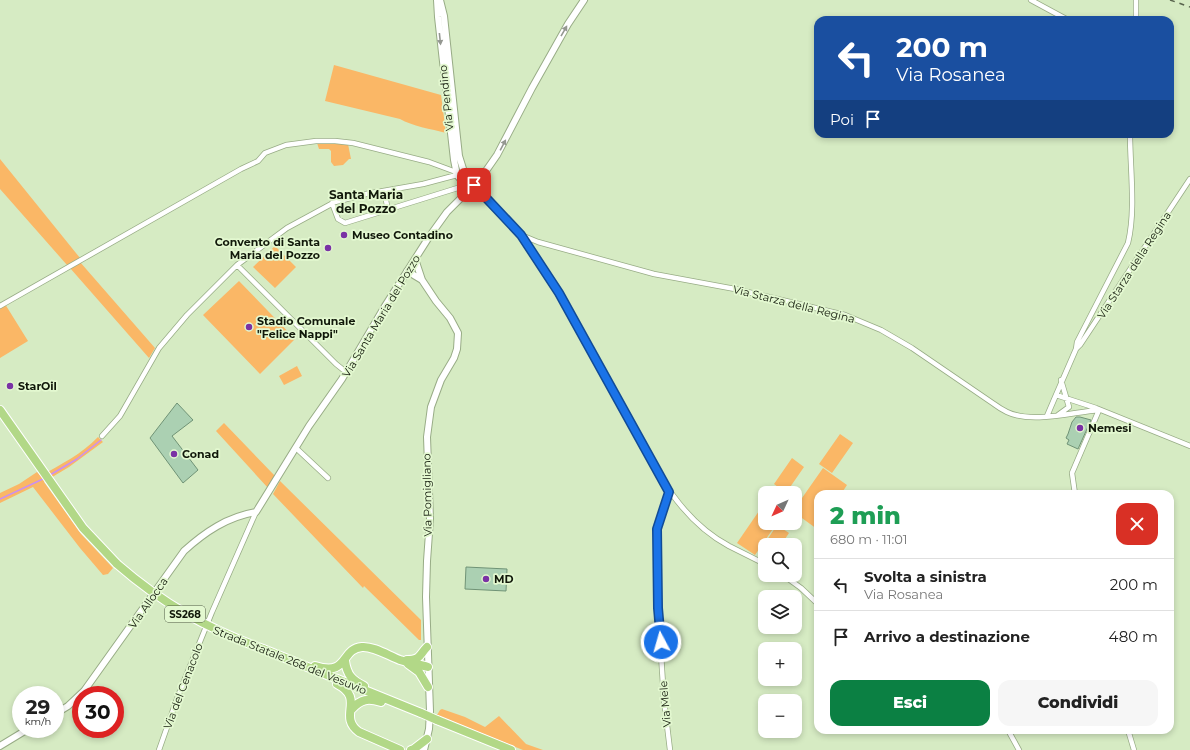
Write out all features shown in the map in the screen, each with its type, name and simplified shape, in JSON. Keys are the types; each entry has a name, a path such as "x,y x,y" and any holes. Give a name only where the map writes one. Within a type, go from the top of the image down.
{"highway":[{"name":"Strada Statale 268 del Vesuvio","path":"0,410 83,528 117,564 143,586 185,614 216,630 387,700"},
{"path":"289,660 330,669 337,667 345,661 349,654 355,649 362,647 428,667"},
{"path":"402,660 414,660 419,658 427,647"},
{"path":"402,660 419,672 428,687"},
{"path":"345,661 346,670 352,679 387,700"},
{"path":"306,667 345,689 351,698 352,709"},
{"path":"400,750 359,732 350,722 349,717 352,709 360,701 371,699 409,709"},
{"name":"SS268","path":"387,700 511,750"},
{"path":"411,750 427,739"}],"street":[{"name":"Via Pendino","path":"439,0 438,17 447,113 456,174 466,188"},
{"name":"Via Pendino","path":"439,0 444,16 459,156 464,172 474,185"},
{"name":"Via Santa Maria del Pozzo","path":"256,512 346,372 415,259 447,212 466,188 474,185 481,178 497,155 536,81 568,24 584,0"},
{"path":"1031,0 1061,16"},
{"path":"1136,0 1136,16"},
{"name":"Via Starza della Regina","path":"1046,416 1076,349 1077,342 1128,243 1130,234 1131,192 1130,138"},
{"path":"0,306 241,169 258,161 265,153 286,145 316,141 353,143 429,162 456,174"},
{"path":"102,436 120,416 159,348 187,315 237,265 287,228 332,203 350,198 424,184 456,174"},
{"name":"Via Starza della Regina","path":"1076,349 1190,179"},
{"path":"474,185 521,235 559,293 669,492 696,522 728,545 758,560"},
{"path":"332,203 338,219 345,223 466,188"},
{"path":"384,191 388,210"},
{"name":"Via Starza della Regina","path":"521,235 538,242 654,274 735,289 845,315 881,330 912,348 1008,412 1031,418 1099,410"},
{"name":"Via Pomigliano","path":"415,259 422,280 455,326 458,333 458,341 454,358 441,380 430,406 427,436 426,457 430,519 427,561 427,647 430,710 427,739 424,750"},
{"path":"237,265 336,364 346,372"},
{"name":"Via Pomigliano","path":"407,271 422,280"},
{"path":"1058,414 1069,407 1061,380"},
{"name":"Via Starza della Regina","path":"1056,395 1099,410 1190,446"},
{"path":"1074,490 1072,472 1099,410"},
{"path":"296,448 328,478"},
{"name":"Via Mele","path":"669,492 657,529 658,608 664,700 670,750"},
{"name":"Via Allocca","path":"64,708 84,691 184,551 202,535 220,524 241,514 256,512"},
{"name":"Via del Cenacolo","path":"159,750 178,696 212,612 256,512"},
{"path":"793,582 814,600"},
{"path":"1010,734 1019,750"},
{"path":"1129,734 1134,750"},
{"path":"0,746 13,738"}],"shaded area":[{"path":"334,65 441,95 446,133 400,119 325,101"},
{"path":"317,143 348,144 351,159 343,165 334,166 331,162 331,151 329,149 319,149"},
{"path":"0,159 80,258 67,265 0,189"},
{"path":"275,246 296,267 275,288 253,267"},
{"path":"80,262 155,348 149,358 70,268"},
{"name":"Stadio Comunale \"Felice Nappi\"","path":"239,281 295,339 260,374 203,315"},
{"path":"5,304 28,341 0,358 0,307"},
{"path":"297,366 302,376 284,385 279,376"},
{"path":"224,423 275,476 268,488 216,431"},
{"path":"840,434 853,443 832,473 819,464"},
{"path":"98,437 103,442 69,467 44,482 81,534 113,568 108,574 103,575 33,487 0,503 0,493 19,484 37,472 41,476 64,463 78,454"},
{"path":"792,458 804,467 791,486 777,486 774,484"},
{"path":"823,468 847,485 844,490 814,490 814,527 802,518 802,498"},
{"path":"280,481 421,620 421,640 419,640 364,586 363,588 273,494"},
{"path":"758,512 758,530 772,530 767,538 758,538 758,551 755,555 737,543"},
{"path":"774,530 784,530 789,533 786,538 768,538"},
{"path":"442,709 465,717 485,727 499,716 526,744 543,750 523,750 437,715"}],"building":[{"name":"Conad","path":"177,403 193,420 172,436 198,470 183,483 150,438"},
{"name":"Nemesi","path":"1076,417 1091,420 1078,449 1067,444 1069,440 1066,438 1072,422"},
{"name":"MD","path":"466,567 507,569 506,591 465,589"}],"waterway":[{"path":"50,475 77,459 101,440"},
{"path":"0,499 45,478"}],"railway":[{"path":"1170,0 1190,7"}],"place":[{"name":"Museo Contadino","path":"344,235"},
{"name":"Convento di Santa Maria del Pozzo","path":"328,248"},
{"name":"Stadio Comunale \"Felice Nappi\"","path":"249,327"},
{"name":"StarOil","path":"10,386"},
{"name":"Nemesi","path":"1080,428"},
{"name":"Conad","path":"174,454"},
{"name":"MD","path":"486,579"}],"district":[{"name":"Santa Maria del Pozzo","path":"366,202"}],"route":[{"path":"474,185 521,235 559,293 669,492 657,529 659,575 658,608 661,642"}]}
